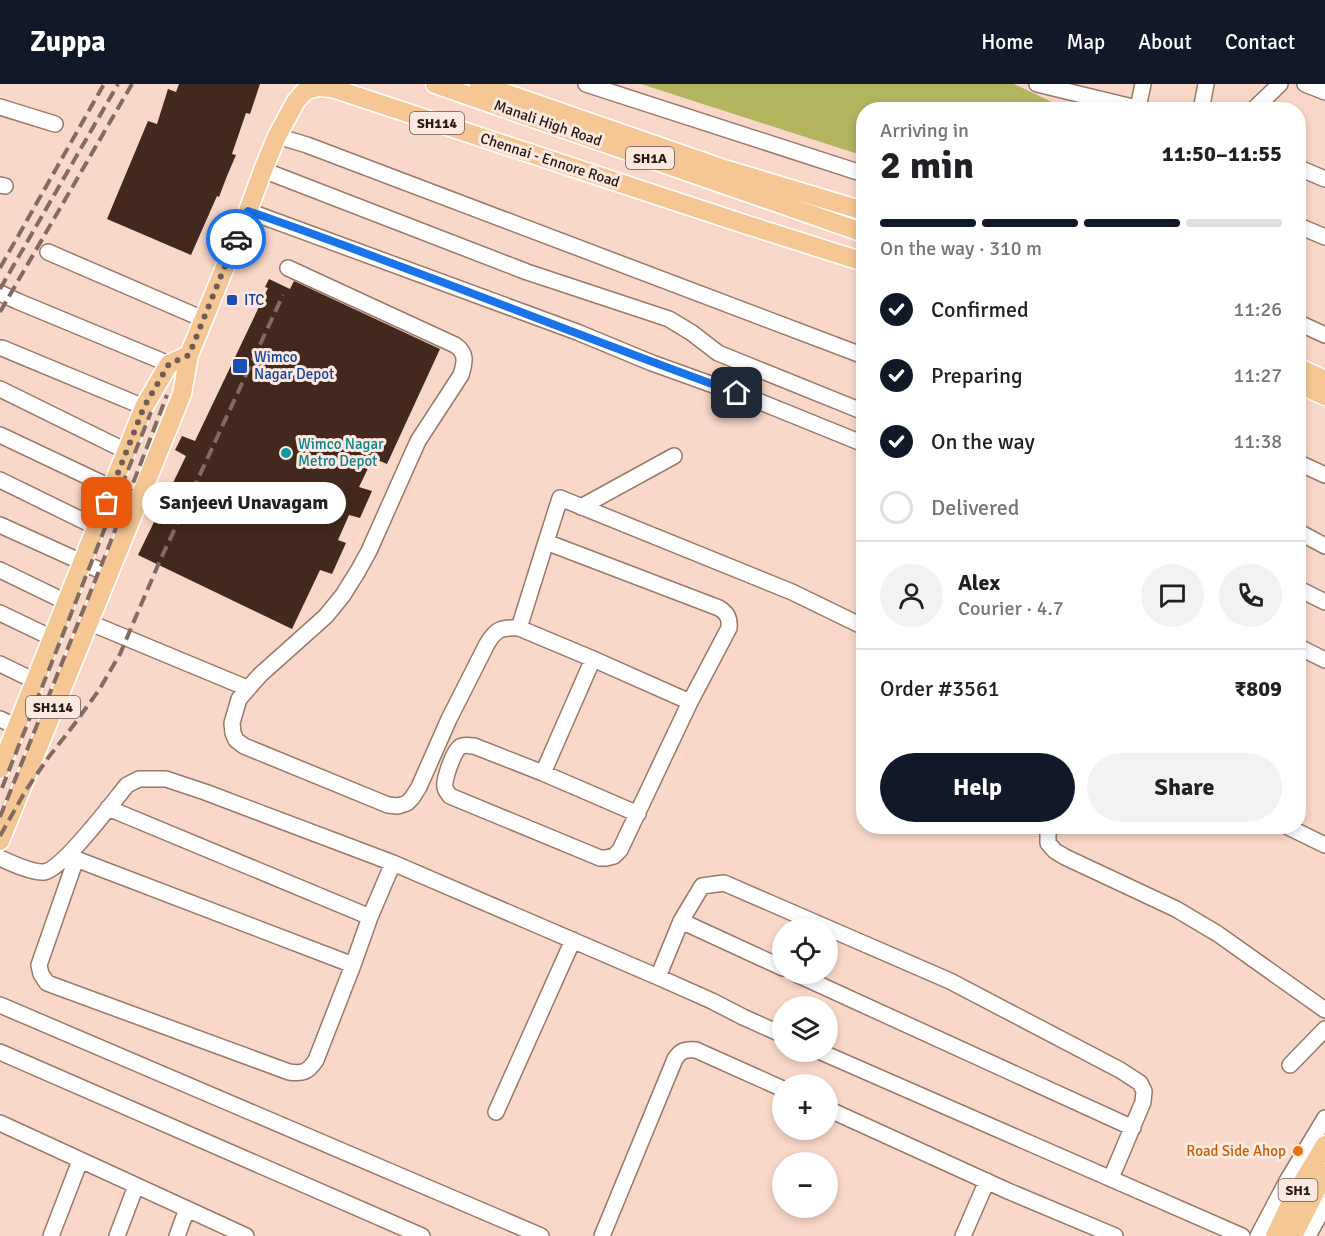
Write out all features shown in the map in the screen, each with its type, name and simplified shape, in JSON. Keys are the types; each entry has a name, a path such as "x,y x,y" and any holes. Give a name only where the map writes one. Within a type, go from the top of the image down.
{"main road":[{"name":"Manali High Road","path":"435,84 856,230"},
{"name":"Manali High Road","path":"479,84 721,168 856,209"},
{"name":"Chennai - Ennore Road","path":"0,841 182,394 189,355 248,211 262,170 296,101 305,91 316,87 332,88 856,260"},
{"path":"843,256 856,236"},
{"path":"169,364 189,355"},
{"name":"SH114","path":"1,766 144,407 169,364"},
{"path":"1306,371 1325,380"},
{"path":"1306,387 1325,396"},
{"name":"SH1","path":"1275,1236 1292,1200 1325,1145"},
{"name":"SH1","path":"1293,1236 1325,1173"}],"street":[{"path":"586,84 856,171"},
{"path":"1037,84 1086,102"},
{"path":"1142,102 1143,84"},
{"path":"1203,102 1206,84"},
{"path":"1261,102 1280,84"},
{"path":"1305,84 1325,92"},
{"path":"0,106 56,124"},
{"path":"277,136 307,145 856,353"},
{"path":"262,170 527,272 669,319 718,353 856,409"},
{"path":"1306,171 1325,179"},
{"path":"248,211 577,332 856,441"},
{"path":"1306,229 1325,237"},
{"path":"48,252 203,320"},
{"path":"288,268 455,345 464,355 465,364 418,441 369,550 343,595 326,616 260,675 239,699 232,723 236,740 244,746 388,805 398,806 406,803 418,787 449,719 492,635 499,629 508,627 519,628 690,702"},
{"path":"0,293 169,364"},
{"path":"1306,326 1325,335"},
{"path":"2,348 144,407"},
{"path":"0,389 126,452"},
{"path":"0,435 112,488"},
{"path":"581,507 674,456"},
{"path":"1306,466 1325,475"},
{"path":"0,480 96,527"},
{"path":"519,628 560,498 792,592 856,623"},
{"path":"0,525 108,574"},
{"path":"1306,536 1325,546"},
{"path":"546,542 708,604 725,612 729,628 690,702 638,814 620,850 614,856 600,858 450,796 445,789 445,781 455,751 465,745 474,746 638,814"},
{"path":"0,570 66,602"},
{"path":"1306,592 1325,602"},
{"path":"0,613 52,638"},
{"path":"88,622 247,688"},
{"path":"1306,650 1325,660"},
{"path":"543,773 593,659"},
{"path":"0,664 35,681"},
{"path":"0,719 17,727"},
{"path":"393,863 316,1060 310,1069 298,1073 289,1072 47,983 41,974 39,965 72,858 127,785 139,779 166,779 393,863 658,976 772,1030"},
{"path":"108,808 370,917"},
{"path":"1048,834 1048,843 1055,851 1176,909 1218,934 1325,1010"},
{"path":"1303,834 1325,844"},
{"path":"0,858 23,868 44,872 72,858 353,965"},
{"path":"658,976 681,921 702,886 724,883 950,981 1120,1070 1140,1083 1144,1091 1143,1102 1111,1178"},
{"path":"681,921 772,963"},
{"path":"496,1112 573,940"},
{"path":"818,984 1133,1128"},
{"path":"0,1005 541,1236"},
{"path":"1290,1065 1325,1029"},
{"path":"602,1236 675,1059 680,1053 687,1049 696,1050 772,1084"},
{"path":"0,1052 422,1236"},
{"path":"838,1059 1242,1236"},
{"path":"838,1114 1115,1236"},
{"path":"1258,1236 1287,1180 1325,1118"},
{"path":"0,1124 240,1235"},
{"path":"51,1236 80,1161"},
{"path":"963,1236 987,1181"},
{"path":"117,1236 136,1186"},
{"path":"1308,1236 1325,1205"},
{"path":"177,1236 187,1209"}],"shaded area":[{"path":"641,84 1014,84 1052,102 856,102 856,153"}],"building":[{"path":"179,84 260,84 250,114 246,113 232,154 236,155 191,255 107,219 148,121 157,124 168,89 176,92"},
{"name":"Wimco Nagar Metro Depot","path":"269,279 290,289 294,281 440,349 387,464 373,458 359,487 372,491 360,518 349,515 338,540 346,543 332,574 320,570 292,629 138,555 186,456 175,450 182,436 195,441 268,288 265,287"}],"railway":[{"path":"0,268 104,84"},
{"path":"0,289 118,84"},
{"path":"0,312 132,84"},
{"path":"0,836 26,790 99,690 120,654 158,565 283,295"},
{"path":"0,817 167,395"},
{"path":"2,788 151,412"}],"way so far":[{"path":"107,503 144,407 169,364 189,355 236,239"}],"place":[{"name":"ITC","path":"232,300"},
{"name":"Wimco Nagar Depot","path":"240,366"},
{"name":"Wimco Nagar Metro Depot","path":"286,453"},
{"name":"Sanjeevi Unavagam","path":"107,503"},
{"name":"Road Side Ahop","path":"1298,1151"}],"route":[{"path":"236,239 248,211 737,393"}]}
